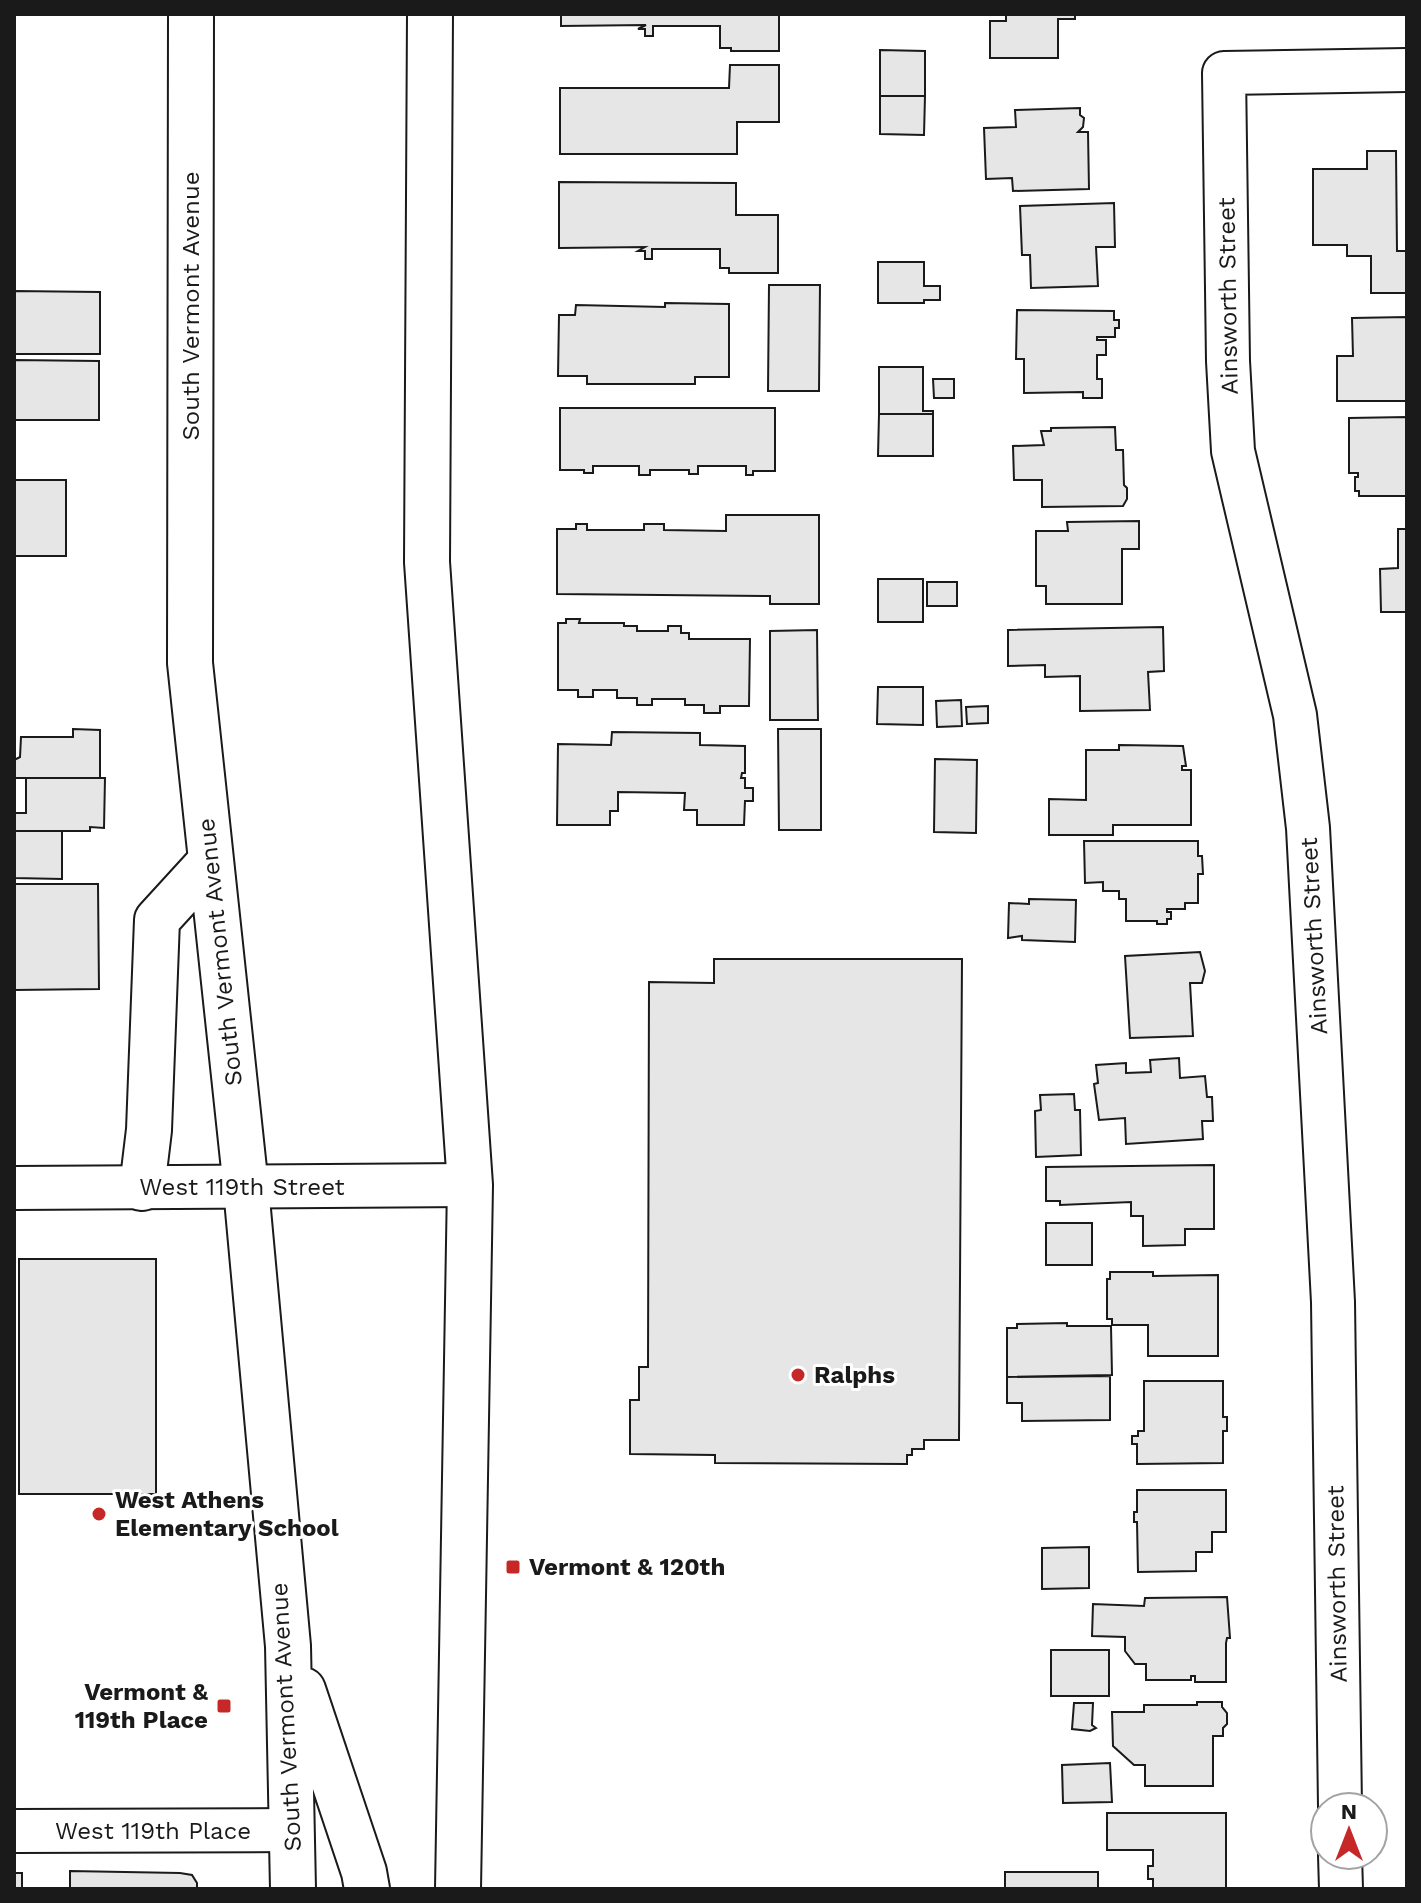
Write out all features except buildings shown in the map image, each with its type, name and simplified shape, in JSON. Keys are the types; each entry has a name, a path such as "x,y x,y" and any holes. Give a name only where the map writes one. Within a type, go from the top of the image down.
{"main road":[{"name":"South Vermont Avenue","path":"191,14 190,663 246,1188 288,1646 293,1889"},
{"path":"430,14 427,562 470,1185 458,1889"},
{"path":"142,1188 149,1130 157,920 210,862"},
{"path":"288,1646 364,1872 367,1889"}],"street":[{"name":"Ainsworth Street","path":"1340,1791 1333,1302 1308,828 1295,715 1233,451 1228,361 1224,73 1407,70"},
{"name":"West 119th Street","path":"14,1188 470,1185"},
{"name":"West 119th Place","path":"14,1831 292,1830"}],"place":[{"name":"Ralphs","path":"798,1375"},
{"name":"West Athens Elementary School","path":"99,1514"},
{"name":"Vermont & 120th","path":"513,1567"},
{"name":"Vermont & 119th Place","path":"224,1706"}]}
